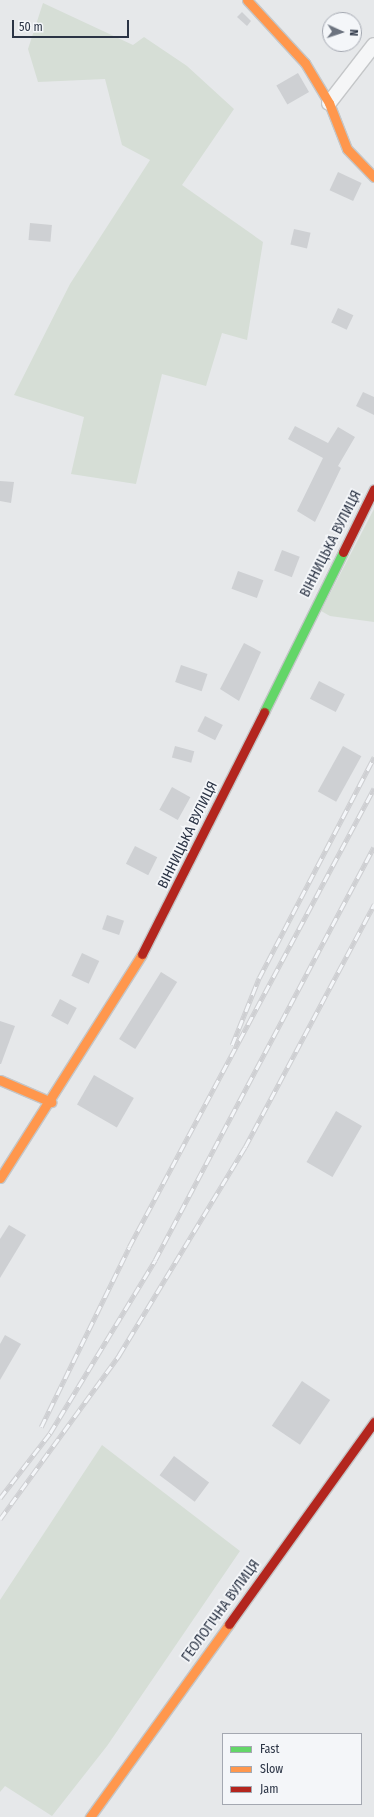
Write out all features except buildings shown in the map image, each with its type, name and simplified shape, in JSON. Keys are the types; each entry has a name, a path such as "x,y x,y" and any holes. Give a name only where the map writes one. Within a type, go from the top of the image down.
{"street":[{"path":"247,0 305,63 329,104 347,149 374,177"},
{"path":"329,104 374,45"},
{"name":"ВІННИЦЬКА ВУЛИЦЯ","path":"0,1178 51,1102 161,922 374,489"},
{"path":"0,1080 51,1102"},
{"name":"ГЕОЛОГІЧНА ВУЛИЦЯ","path":"90,1817 374,1422"}],"shaded area":[{"path":"43,3 133,45 144,37 187,66 234,109 182,185 263,242 247,340 222,333 206,386 162,374 136,484 71,474 84,417 14,395 70,284 150,160 122,145 105,79 38,82 28,49"},
{"path":"374,509 374,622 330,616 321,611"},
{"path":"102,1445 240,1551 107,1746 52,1816 5,1786 0,1792 0,1600"}],"railway":[{"path":"232,1045 259,978 374,757"},
{"path":"41,1427 129,1247 374,788"},
{"path":"0,1498 50,1433 155,1260 374,847"},
{"path":"0,1519 119,1355 245,1147 374,904"}],"traffic: fast":[{"path":"264,712 343,552"}],"traffic: slow":[{"path":"247,0 305,63 329,103 347,149 374,177"},
{"path":"0,1178 142,954"},
{"path":"0,1080 51,1102"},
{"path":"90,1817 229,1624"}],"traffic: jam":[{"path":"343,552 374,489"},
{"path":"142,954 264,712"},
{"path":"229,1624 374,1422"}]}
